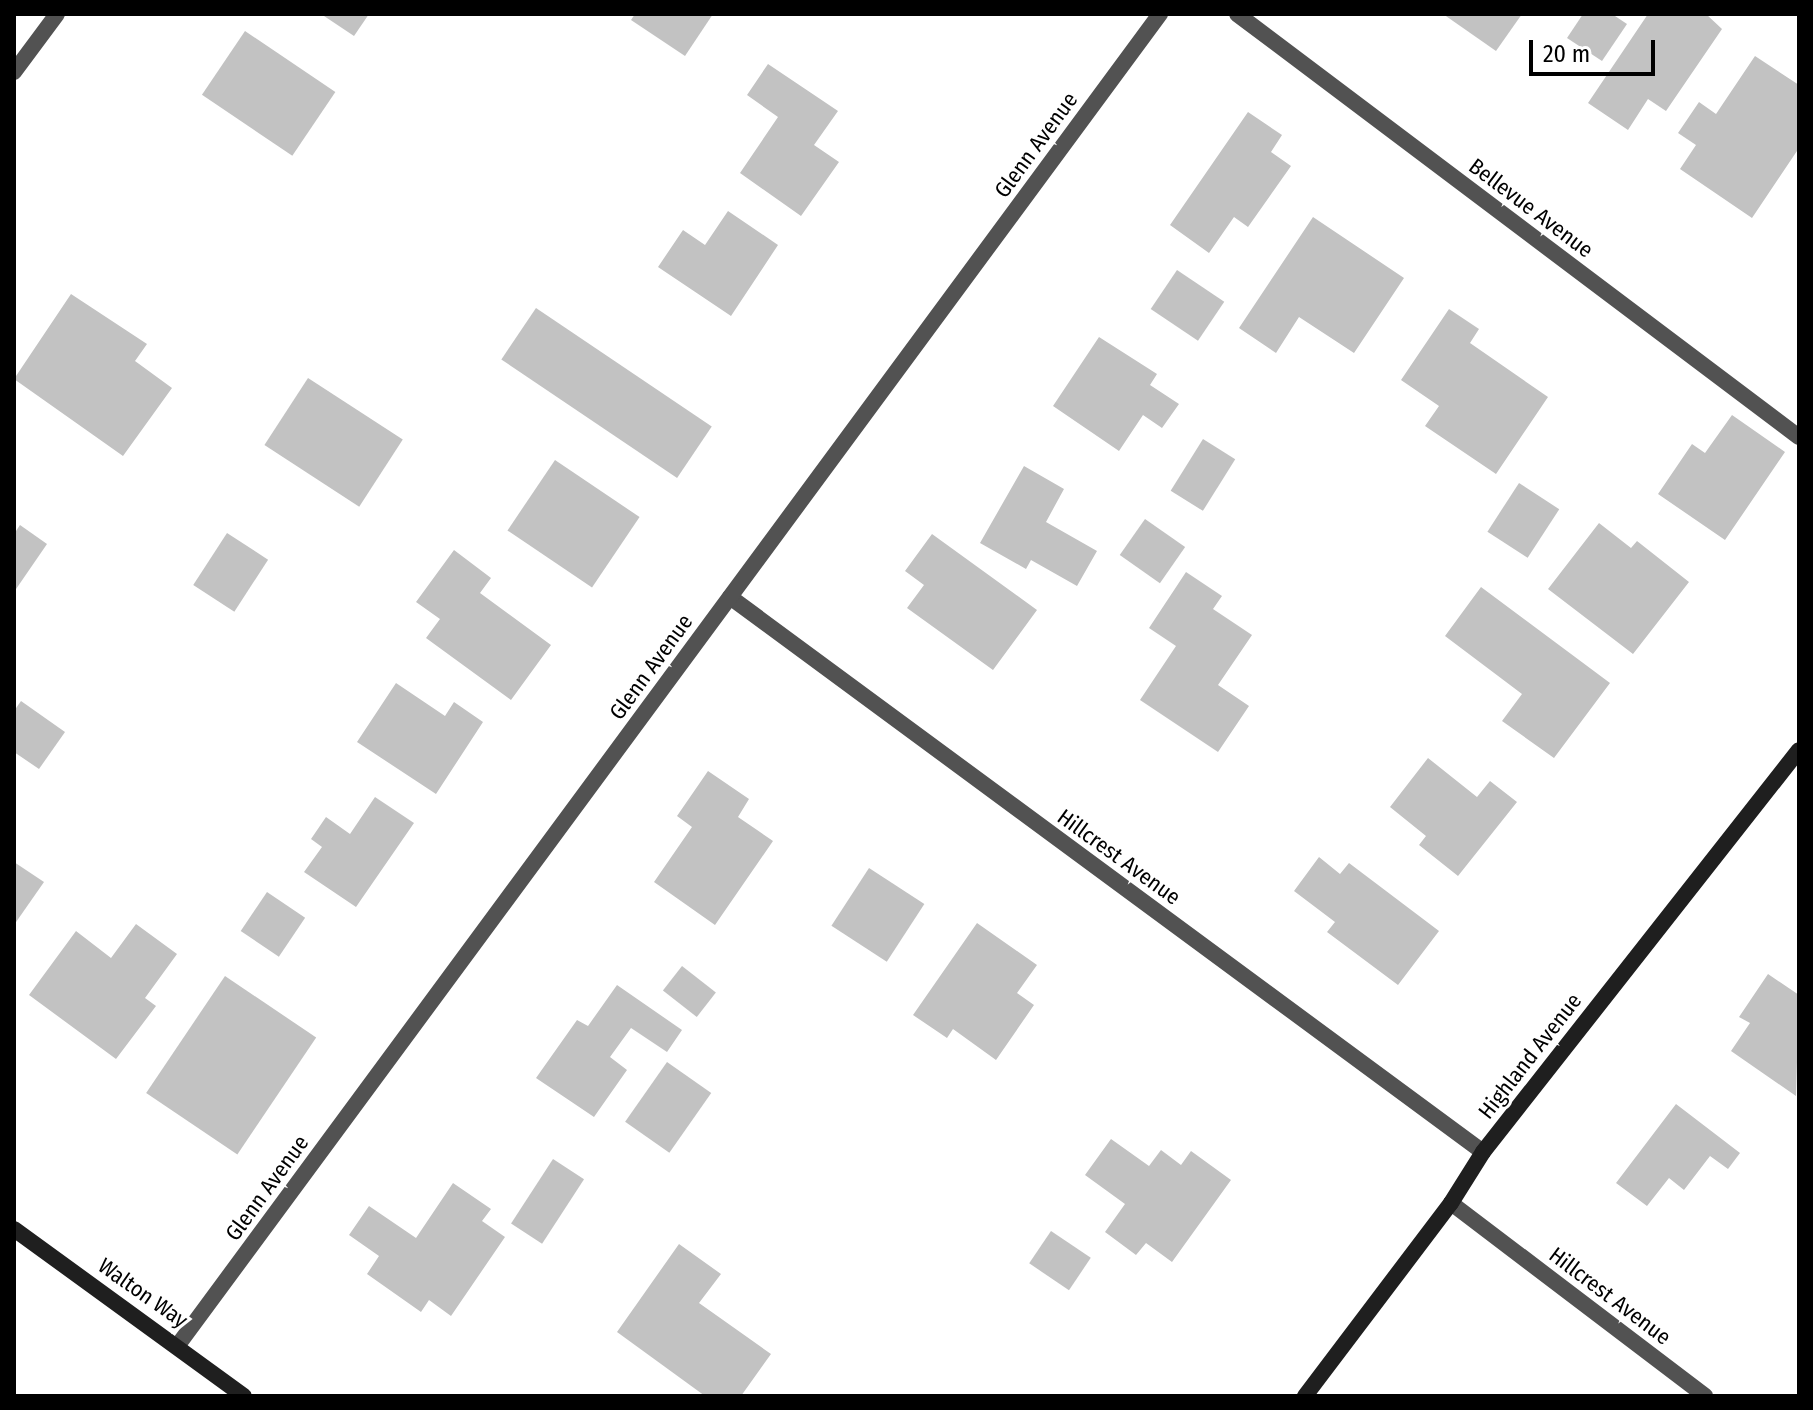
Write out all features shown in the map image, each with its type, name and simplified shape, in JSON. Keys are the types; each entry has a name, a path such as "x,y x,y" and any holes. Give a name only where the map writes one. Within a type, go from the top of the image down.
{"main road":[{"name":"Highland Avenue","path":"1305,1396 1451,1203 1483,1152 1799,750"},
{"name":"Walton Way","path":"14,1229 178,1345 244,1396"}],"street":[{"path":"14,72 57,14"},
{"name":"Glenn Avenue","path":"178,1345 1160,14"},
{"name":"Bellevue Avenue","path":"1237,14 1799,437"},
{"name":"Hillcrest Avenue","path":"730,597 1483,1152"},
{"name":"Hillcrest Avenue","path":"1451,1203 1705,1396"}],"building":[{"path":"321,14 369,14 354,36"},
{"path":"635,14 713,14 685,56 631,20"},
{"path":"1443,14 1522,14 1496,51"},
{"path":"1583,14 1612,14 1627,24 1602,61 1567,38"},
{"path":"1648,14 1706,14 1722,29 1666,111 1648,99 1628,130 1588,103"},
{"path":"245,31 335,92 292,156 202,95"},
{"path":"1755,56 1799,85 1799,148 1752,218 1680,169 1696,145 1678,133 1699,102 1716,114"},
{"path":"768,64 838,111 814,145 839,162 801,216 740,173 778,117 747,95"},
{"path":"1248,112 1282,135 1271,152 1291,166 1248,227 1234,217 1209,253 1170,225"},
{"path":"728,211 778,245 731,316 658,267 683,230 705,245"},
{"path":"1313,217 1404,278 1354,353 1299,317 1276,353 1239,328"},
{"path":"1177,270 1224,302 1198,341 1151,309"},
{"path":"71,294 147,344 135,361 172,388 123,456 14,379"},
{"path":"536,308 712,427 677,478 501,359"},
{"path":"1449,309 1479,329 1470,343 1548,397 1496,474 1425,426 1439,406 1401,380"},
{"path":"1099,337 1157,374 1150,385 1179,404 1162,428 1143,415 1119,451 1053,406"},
{"path":"308,378 403,440 359,507 264,445"},
{"path":"1732,415 1785,452 1725,540 1658,494 1692,444 1705,453"},
{"path":"1203,439 1235,459 1203,511 1171,491"},
{"path":"555,460 640,517 592,588 507,530"},
{"path":"1024,466 1064,489 1046,522 1097,551 1077,586 1031,560 1026,569 980,543"},
{"path":"1519,483 1559,509 1528,558 1487,532"},
{"path":"1145,519 1185,547 1160,583 1120,555"},
{"path":"1599,523 1631,548 1637,541 1689,582 1633,654 1548,589"},
{"path":"20,525 47,544 14,592 14,534"},
{"path":"227,533 268,560 234,612 193,585"},
{"path":"932,534 1037,610 993,670 907,608 924,585 905,571"},
{"path":"454,550 491,578 480,593 551,645 511,700 426,638 440,619 416,602"},
{"path":"1186,572 1222,596 1213,609 1252,635 1218,685 1249,706 1218,752 1140,700 1176,646 1149,628"},
{"path":"1481,587 1610,683 1554,758 1502,721 1522,694 1445,636"},
{"path":"396,683 445,716 454,702 483,722 436,794 357,742"},
{"path":"21,701 65,732 39,769 14,752 14,711"},
{"path":"1428,758 1477,797 1490,781 1517,802 1458,876 1419,845 1426,836 1390,807"},
{"path":"708,771 749,799 738,817 773,841 715,925 654,882 692,827 677,816"},
{"path":"375,797 414,823 356,907 304,872 322,847 311,839 326,817 350,834"},
{"path":"1319,857 1340,874 1349,863 1439,931 1398,985 1327,932 1335,922 1294,891"},
{"path":"14,862 44,882 14,925"},
{"path":"869,868 924,904 887,962 831,926"},
{"path":"267,892 305,918 279,957 241,931"},
{"path":"977,923 1037,965 1017,993 1034,1005 996,1060 953,1029 947,1038 913,1015"},
{"path":"136,924 177,954 145,998 156,1006 116,1059 29,995 76,931 111,958"},
{"path":"682,966 716,992 697,1017 663,990"},
{"path":"1768,974 1799,995 1796,1096 1731,1051 1750,1023 1739,1017"},
{"path":"225,976 316,1038 237,1154 146,1093"},
{"path":"617,985 682,1030 667,1052 631,1028 610,1057 627,1070 594,1117 536,1078 577,1020 588,1026"},
{"path":"667,1062 711,1093 669,1153 625,1122"},
{"path":"1676,1104 1740,1153 1728,1169 1710,1156 1684,1190 1669,1178 1647,1206 1616,1183"},
{"path":"1111,1139 1149,1166 1161,1150 1181,1165 1191,1151 1231,1180 1172,1262 1146,1243 1136,1255 1105,1232 1125,1204 1085,1175"},
{"path":"553,1159 584,1179 542,1244 511,1224"},
{"path":"453,1183 491,1209 482,1221 505,1237 451,1316 429,1300 421,1312 367,1274 379,1256 349,1235 369,1206 416,1238"},
{"path":"1051,1231 1091,1258 1069,1290 1029,1263"},
{"path":"679,1244 721,1274 699,1303 771,1354 741,1396 705,1396 617,1332"}]}
